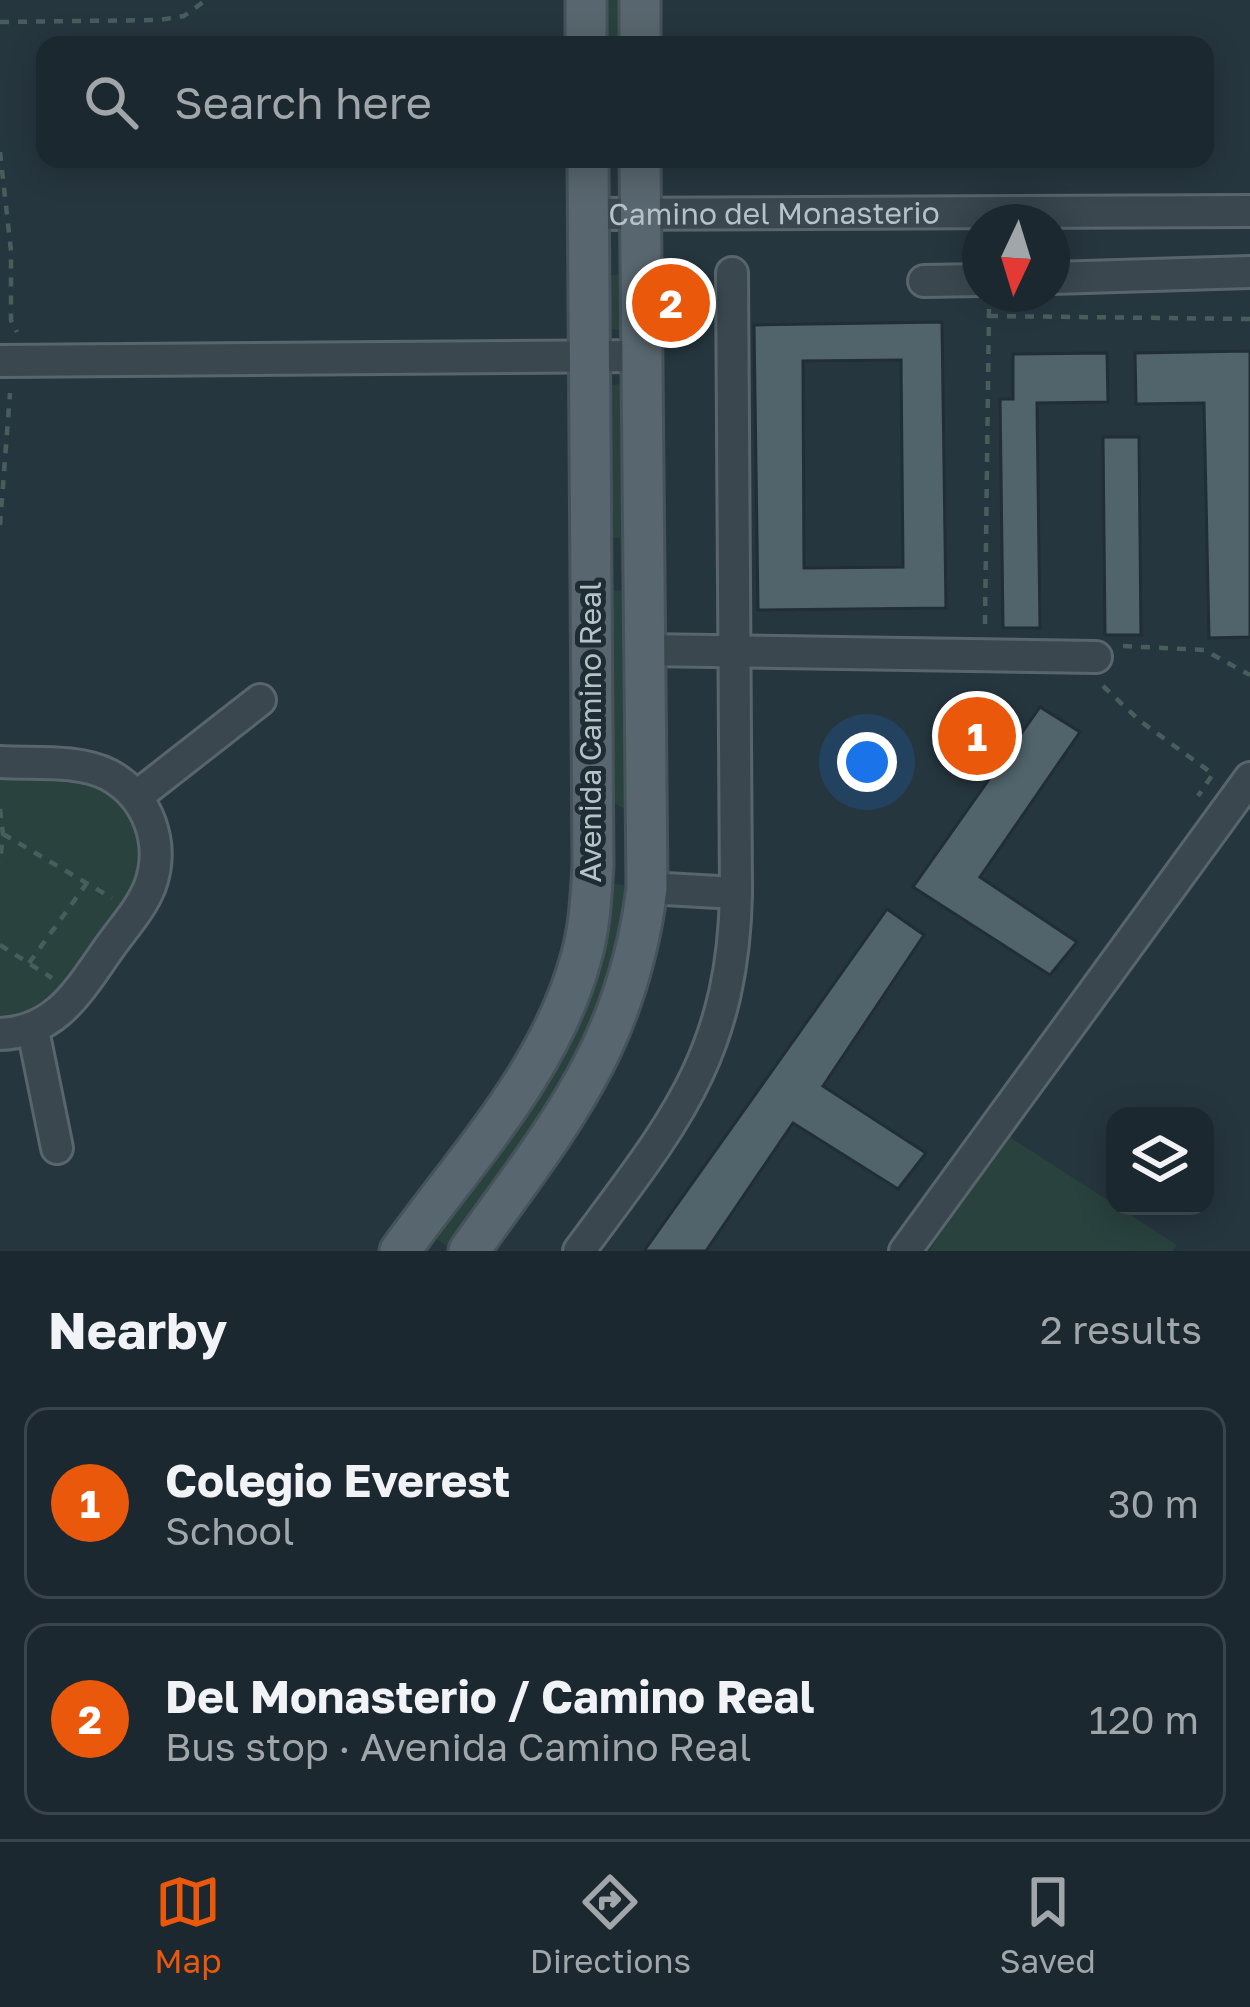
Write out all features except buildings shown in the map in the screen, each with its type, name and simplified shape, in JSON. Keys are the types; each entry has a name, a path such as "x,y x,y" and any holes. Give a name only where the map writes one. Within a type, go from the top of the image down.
{"main road":[{"path":"586,0 586,36"},
{"path":"640,0 640,36"},
{"name":"Avenida Camino Real","path":"400,1251 545,1046 581,957 589,916 588,168"},
{"name":"Avenida Camino Real","path":"469,1251 580,1094 609,1038 628,987 647,888 640,168"},
{"path":"592,845 646,847"}],"street":[{"name":"Camino del Monasterio","path":"588,214 1250,211"},
{"path":"1070,277 1250,272"},
{"path":"579,1251 678,1117 696,1084 721,1014 736,932 732,273"},
{"path":"924,281 962,280"},
{"path":"0,361 643,356"},
{"path":"643,650 1096,657"},
{"path":"136,797 260,700"},
{"path":"0,762 98,770 136,797 147,814 156,850 149,888 63,1011 33,1030 0,1034"},
{"path":"905,1251 1250,778"},
{"path":"647,888 736,893"},
{"path":"33,1030 57,1148"}],"path":[{"path":"0,22 159,20 184,16 206,0"},
{"path":"0,152 11,251 11,320 23,337"},
{"path":"985,654 988,312"},
{"path":"988,316 1250,319"},
{"path":"0,393 22,387"},
{"path":"0,525 10,393"},
{"path":"1215,828 1189,809 1214,774 1140,721 1104,688 1096,657 1135,644 1204,650 1250,675"},
{"path":"0,809 0,863"},
{"path":"3,834 135,912"},
{"path":"29,963 88,883"},
{"path":"0,945 76,994"}],"green space":[{"path":"603,0 623,0 623,36 603,36"},
{"path":"626,274 626,323 619,330 608,328 603,276"},
{"path":"621,384 627,391 628,574 621,573 620,538 606,537 605,391"},
{"path":"606,553 612,554 614,591 628,590 629,801 623,808 610,801"},
{"path":"0,774 78,778 113,792 135,816 143,851 139,883 52,1005 32,1017 0,1020"},
{"path":"613,884 624,885 632,893 620,956 568,1083 450,1248 432,1236"},
{"path":"1005,1134 1106,1199 1106,1215 1131,1215 1177,1245 1173,1251 929,1251"}],"place":[{"name":"Del Monasterio / Camino Real","path":"671,303"},
{"name":"Colegio Everest","path":"977,736"}]}
